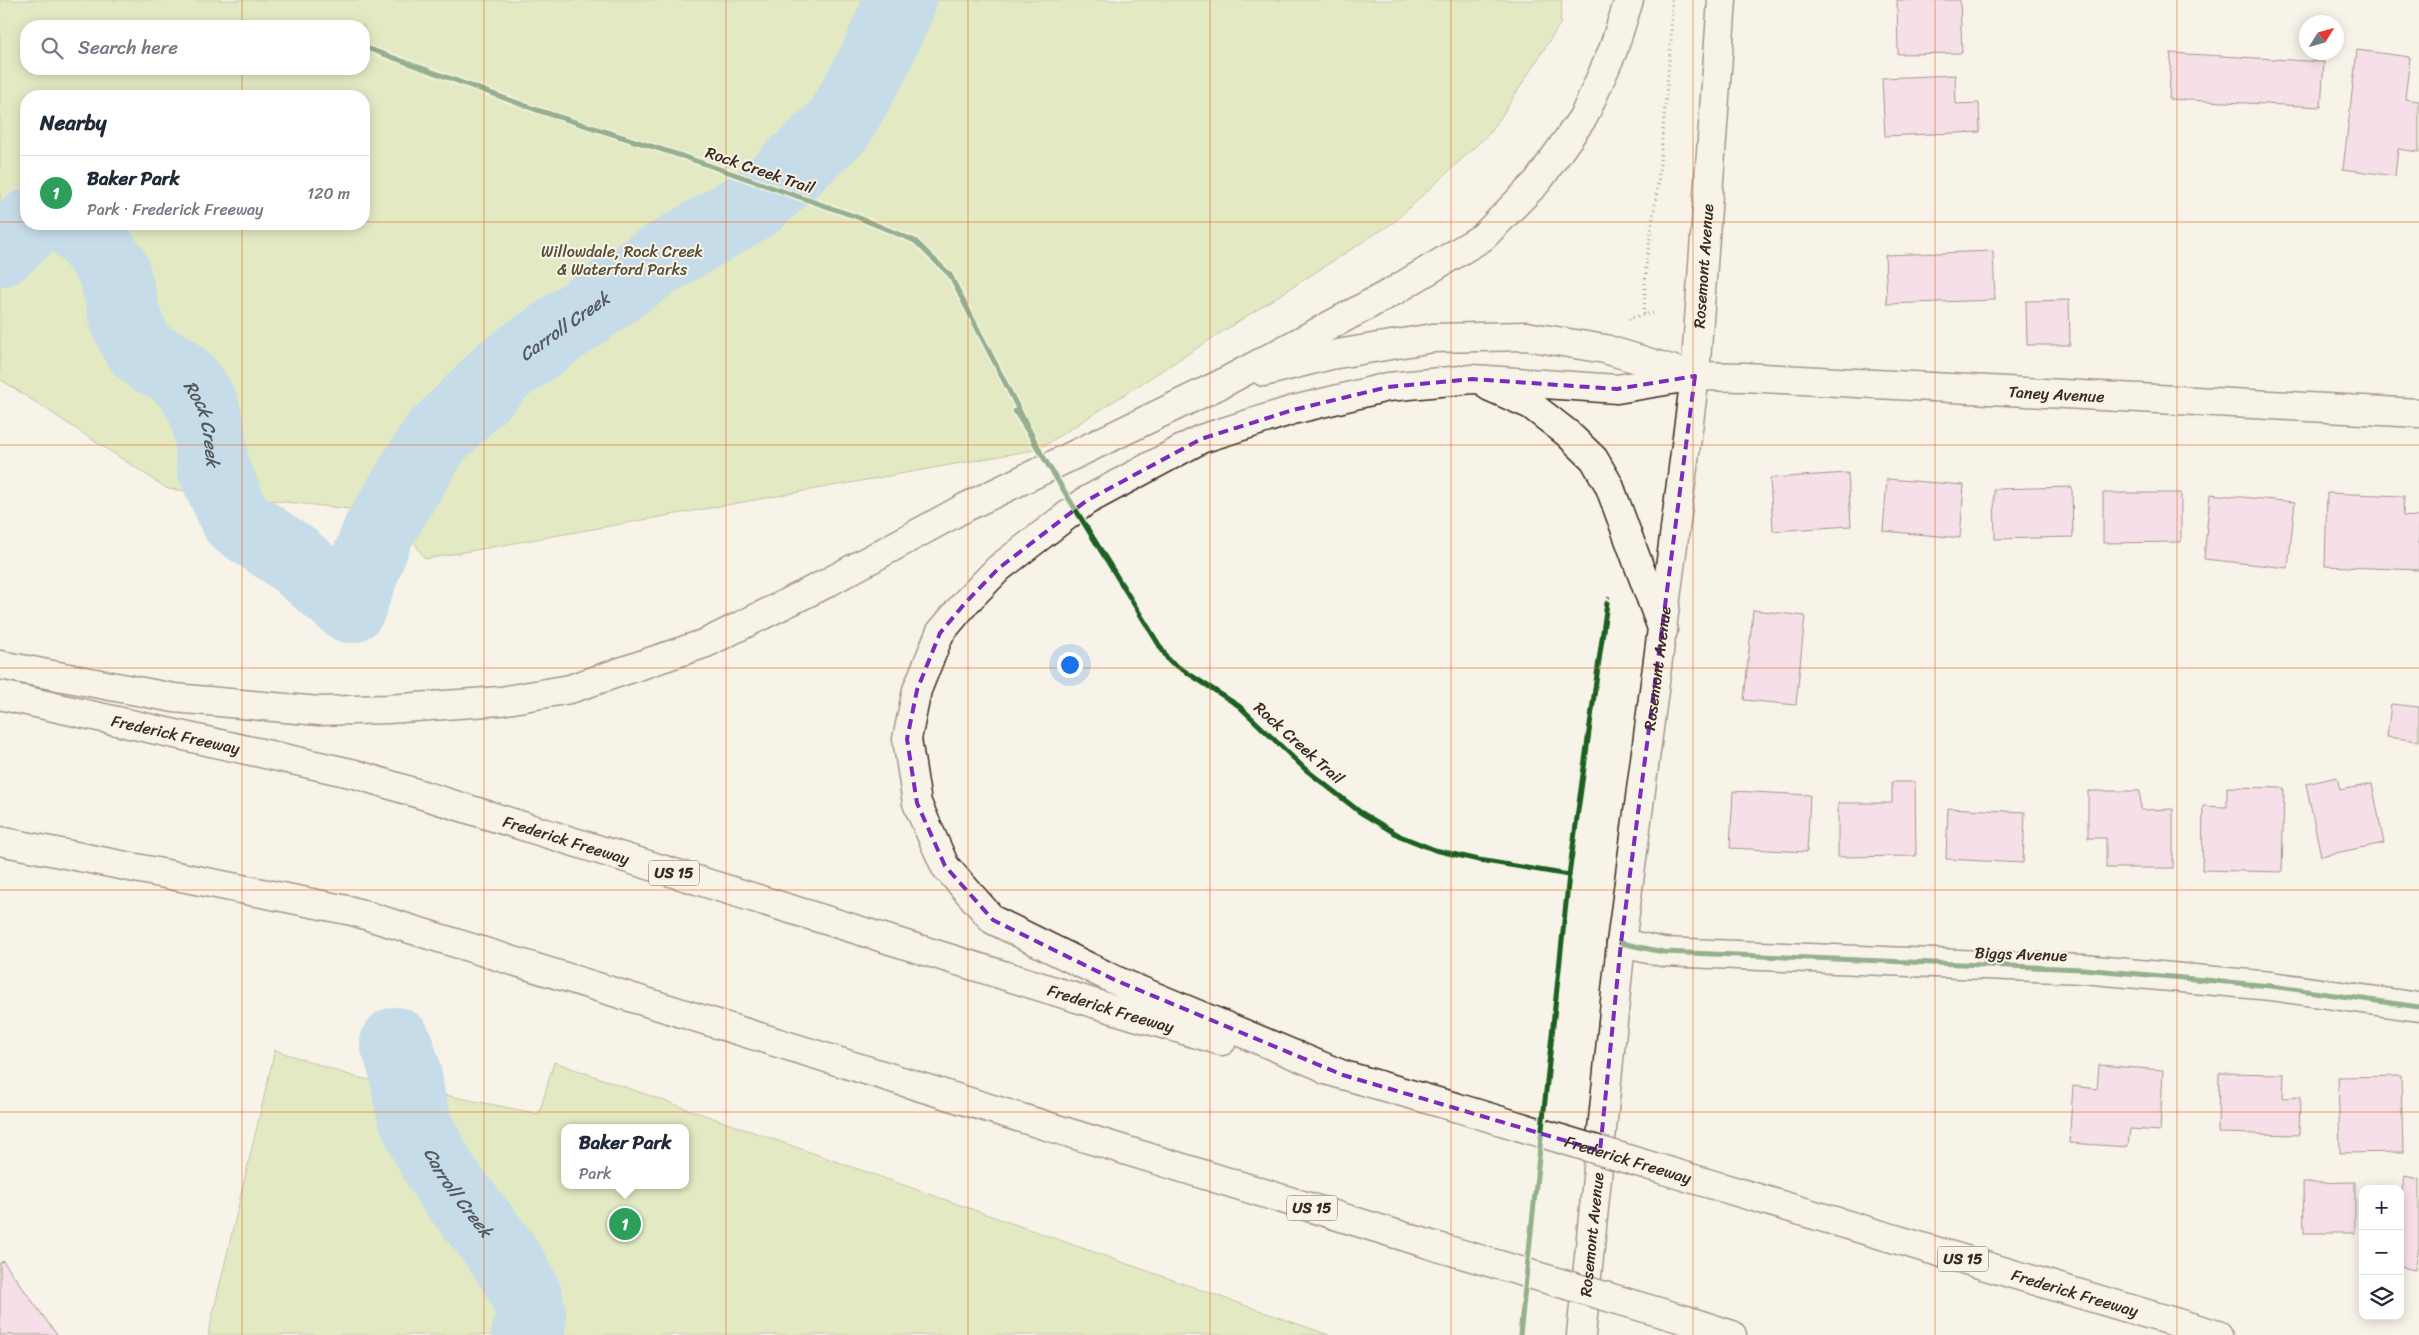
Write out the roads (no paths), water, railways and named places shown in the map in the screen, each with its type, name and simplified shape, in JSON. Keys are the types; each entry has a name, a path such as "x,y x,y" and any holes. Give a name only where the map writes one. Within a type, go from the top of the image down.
{"main road":[{"path":"0,665 174,698 319,711 388,709 501,701 570,689 706,643 824,584 966,507 1221,384 1394,291 1483,237 1538,181 1584,116 1613,50 1630,0"},
{"name":"Rosemont Avenue","path":"1581,1335 1620,943 1696,376 1722,0"},
{"path":"1221,384 1331,355 1433,338 1526,336 1605,348 1696,376"},
{"path":"1343,1075 1115,980 994,920 945,866 917,803 907,739 917,690 940,633 999,568 1086,501 1201,439 1293,410 1388,387 1472,379 1617,389 1696,376"},
{"name":"Taney Avenue","path":"1696,376 2419,412"},
{"path":"1472,379 1531,405 1567,433 1594,460 1609,485 1663,631"},
{"name":"Frederick Freeway","path":"0,695 355,774 1126,1013 1455,1106 2218,1335"},
{"name":"US 15","path":"0,841 352,912 1438,1247 1732,1335"},
{"name":"Biggs Avenue","path":"1620,943 1663,952 2083,970 2271,986 2419,1007"}],"waterway":[{"name":"Carroll Creek","path":"82,230 113,268 127,324 140,349 152,359 172,368 189,384 203,406 209,430 213,468 237,521 291,557 350,607 378,532 434,440 503,370 653,264 757,202 838,126 873,64 901,0"},
{"name":"Rock Creek","path":"0,251 23,230"},
{"name":"Carroll Creek","path":"396,1043 405,1072 412,1109 427,1146 448,1182 498,1247 525,1294 530,1316 527,1335"}],"place":[{"name":"Baker Park","path":"625,1224"}],"park label":[{"name":"Willowdale, Rock Creek & Waterford Parks","path":"622,260"}]}
